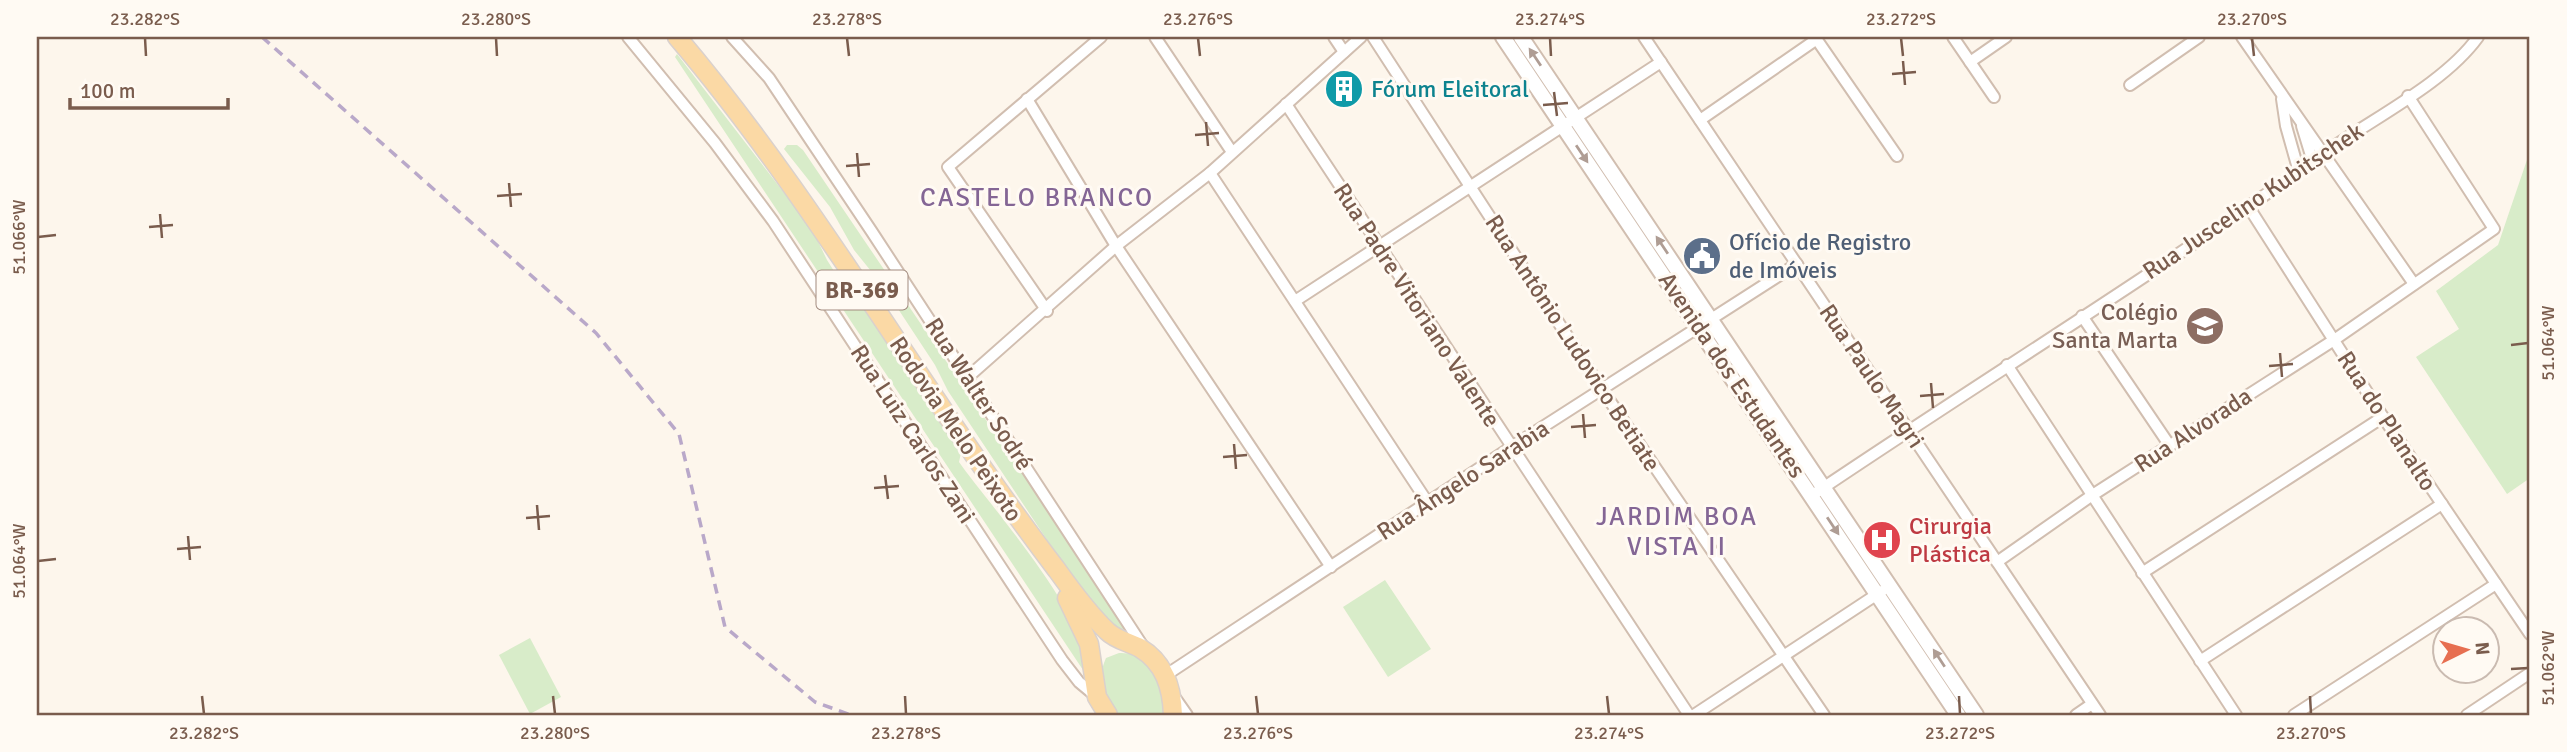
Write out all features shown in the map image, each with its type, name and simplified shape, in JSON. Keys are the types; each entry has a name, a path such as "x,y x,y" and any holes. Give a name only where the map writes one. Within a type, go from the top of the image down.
{"main road":[{"name":"Rodovia Melo Peixoto","path":"677,37 774,158 1002,498 1040,549 1095,619 1110,634 1147,653 1166,675 1176,715"},
{"name":"Rodovia Melo Peixoto","path":"1040,549 1089,644 1097,697 1108,715"},
{"path":"1093,665 1105,648 1130,645"}],"street":[{"name":"Rua Luiz Carlos Zani","path":"628,37 715,143 773,221 1062,660 1079,682 1097,697"},
{"name":"Rua Walter Sodré","path":"732,37 769,78 1147,653"},
{"path":"1047,311 948,167 1101,37"},
{"path":"1155,37 1233,152"},
{"path":"1334,37 1344,52"},
{"path":"968,377 1047,311 1116,246 1210,173 1361,37"},
{"name":"Rua Antônio Ludovico Betiate","path":"1373,37 1601,388 1824,715"},
{"name":"Avenida dos Estudantes","path":"1503,37 1563,126 1825,487 1976,715"},
{"name":"Avenida dos Estudantes","path":"1521,37 1576,118 1812,495 1958,715"},
{"name":"Rua Paulo Magri","path":"1644,37 2100,715"},
{"path":"1953,37 1994,97"},
{"path":"1970,62 2006,37"},
{"path":"2130,85 2199,37"},
{"path":"2242,37 2414,284"},
{"name":"Rua Juscelino Kubitschek","path":"1812,495 2299,172 2408,96 2470,48 2477,37"},
{"path":"2470,48 2484,37"},
{"path":"1700,121 1816,38 1897,156"},
{"path":"1295,301 1661,62"},
{"path":"2282,96 2286,126 2299,172"},
{"name":"Rua Alvorada","path":"1997,562 2091,496 2334,340 2494,229 2408,96"},
{"path":"1027,99 1116,246 1331,567"},
{"name":"Rua Padre Vitoriano Valente","path":"1286,104 1510,447 1692,715"},
{"path":"2300,120 2313,162"},
{"path":"1210,173 1428,503"},
{"name":"Rua do Planalto","path":"2248,206 2383,417 2530,634"},
{"name":"Rua Ângelo Sarabia","path":"1166,675 1510,447 1797,264"},
{"path":"2082,316 2170,446"},
{"path":"2007,365 2236,715"},
{"path":"2142,573 2383,417"},
{"path":"2200,662 2442,504"},
{"path":"2294,715 2497,584"},
{"path":"1692,715 1892,585"},
{"path":"2467,715 2530,673"},
{"path":"2076,715 2092,704"}],"green space":[{"path":"677,54 812,229 846,290 872,318 961,453 959,462 1037,564 1074,624 1083,650 1083,670 675,57"},
{"path":"787,145 797,145 803,150 1131,634 1112,632 1063,564 948,391 935,365 883,286 854,250 830,207 784,149"},
{"path":"2530,151 2530,478 2507,494 2416,357 2459,329 2436,291 2498,245"},
{"path":"1385,580 1431,649 1388,677 1343,607"},
{"path":"530,638 561,697 530,714 499,655"},
{"path":"1119,653 1141,658 1149,665 1160,683 1169,715 1119,715 1106,695 1102,674 1106,658"}],"railway":[{"path":"262,37 596,333 679,434 725,627 815,702 851,715"}],"place":[{"name":"Fórum Eleitoral","path":"1344,89"},
{"name":"Ofício de Registro de Imóveis","path":"1702,256"},
{"name":"Colégio Santa Marta","path":"2205,326"},
{"name":"Cirurgia Plástica","path":"1882,540"}],"district":[{"name":"CASTELO BRANCO","path":"1037,198"},
{"name":"JARDIM BOA VISTA II","path":"1677,532"}]}
